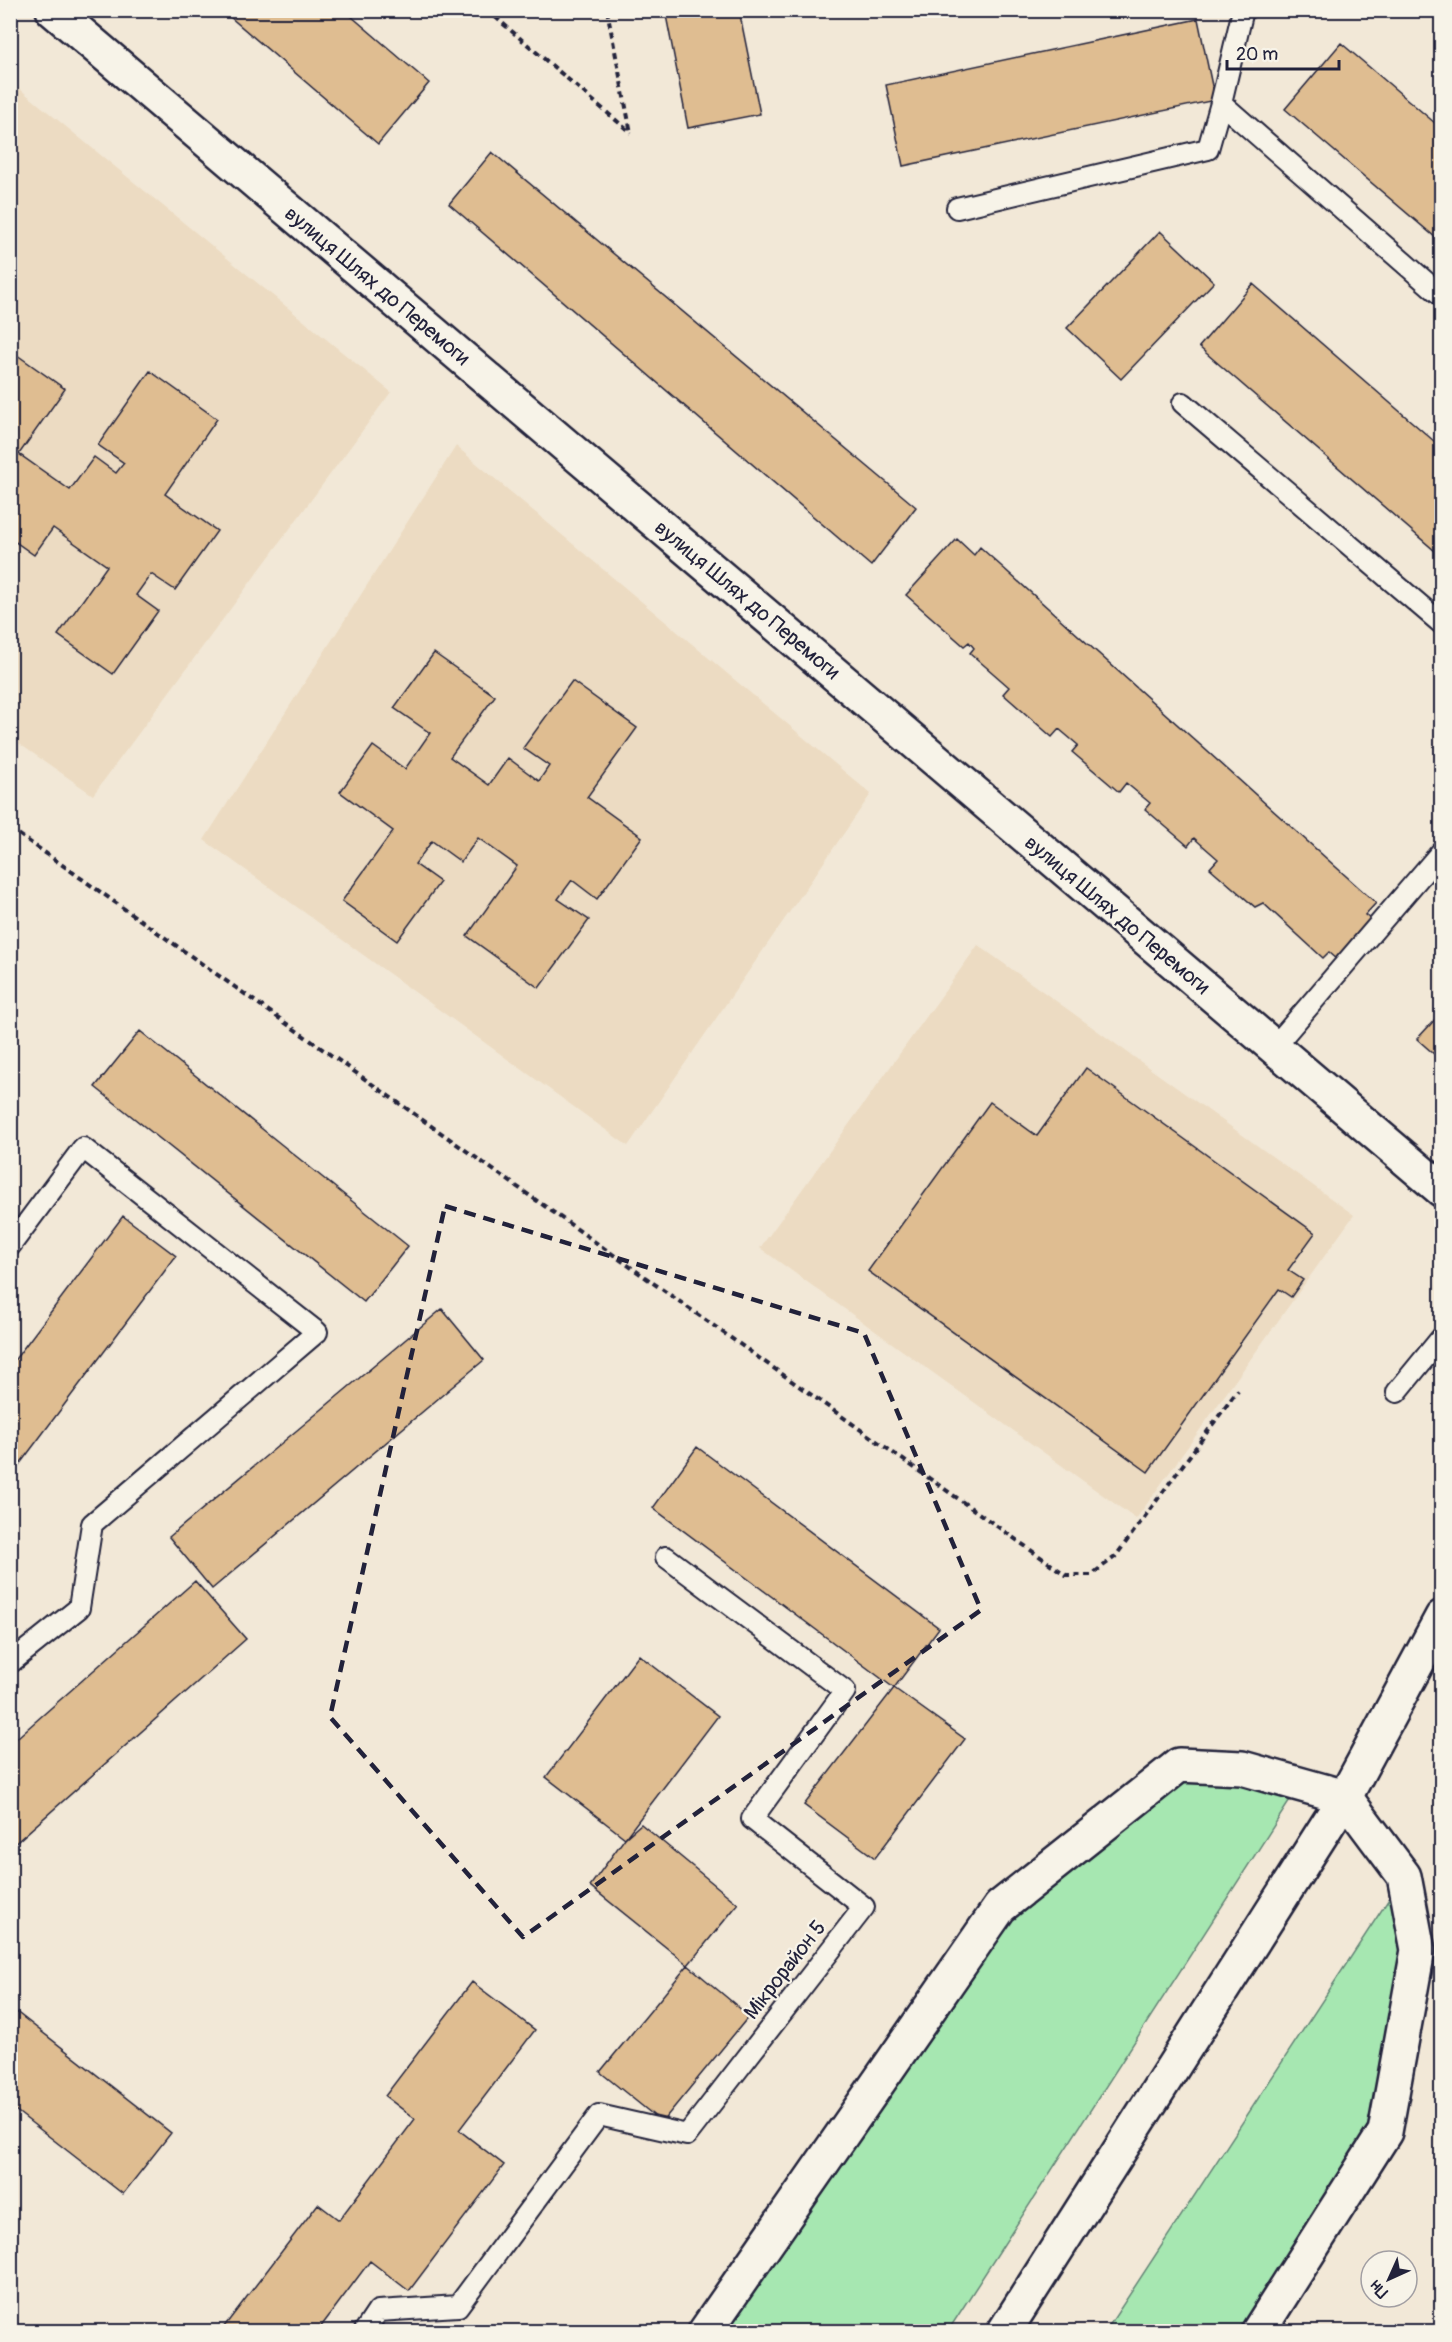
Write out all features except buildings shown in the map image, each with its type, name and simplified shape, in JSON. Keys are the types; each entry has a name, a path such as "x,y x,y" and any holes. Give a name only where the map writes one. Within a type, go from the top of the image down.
{"street":[{"name":"вулиця Шлях до Перемоги","path":"53,10 1442,1190"},
{"path":"1004,2331 1345,1797 1442,1617"},
{"path":"705,2331 1000,1907 1179,1765 1242,1768 1345,1797 1404,1876 1418,1950 1385,2132 1258,2331"}],"lane":[{"path":"957,208 1208,149 1243,10"},
{"path":"1221,103 1442,296"},
{"path":"1183,403 1442,624"},
{"path":"1274,1048 1442,851"},
{"path":"10,1246 83,1148 317,1332 92,1524 79,1608 10,1663"},
{"path":"1396,1392 1442,1337"},
{"name":"Мікрорайон 5","path":"363,2331 378,2311 458,2306 599,2115 687,2135 864,1907 753,1819 845,1691 666,1557"}],"path":[{"path":"487,10 631,133 607,10"},
{"path":"10,828 1066,1575 1091,1575 1114,1557 1238,1390"}],"highlighted area":[{"path":"445,1206 864,1333 981,1610 523,1937 330,1717"}],"shaded area":[{"path":"10,81 391,392 93,795 11,738"},
{"path":"456,446 871,794 628,1146 204,840"},
{"path":"978,945 1354,1215 1136,1519 760,1248"}],"green space":[{"path":"1179,1765 1300,1785 948,2331 705,2332 1000,1907"},
{"path":"1404,1876 1418,1950 1385,2132 1258,2331 1105,2332"}]}
